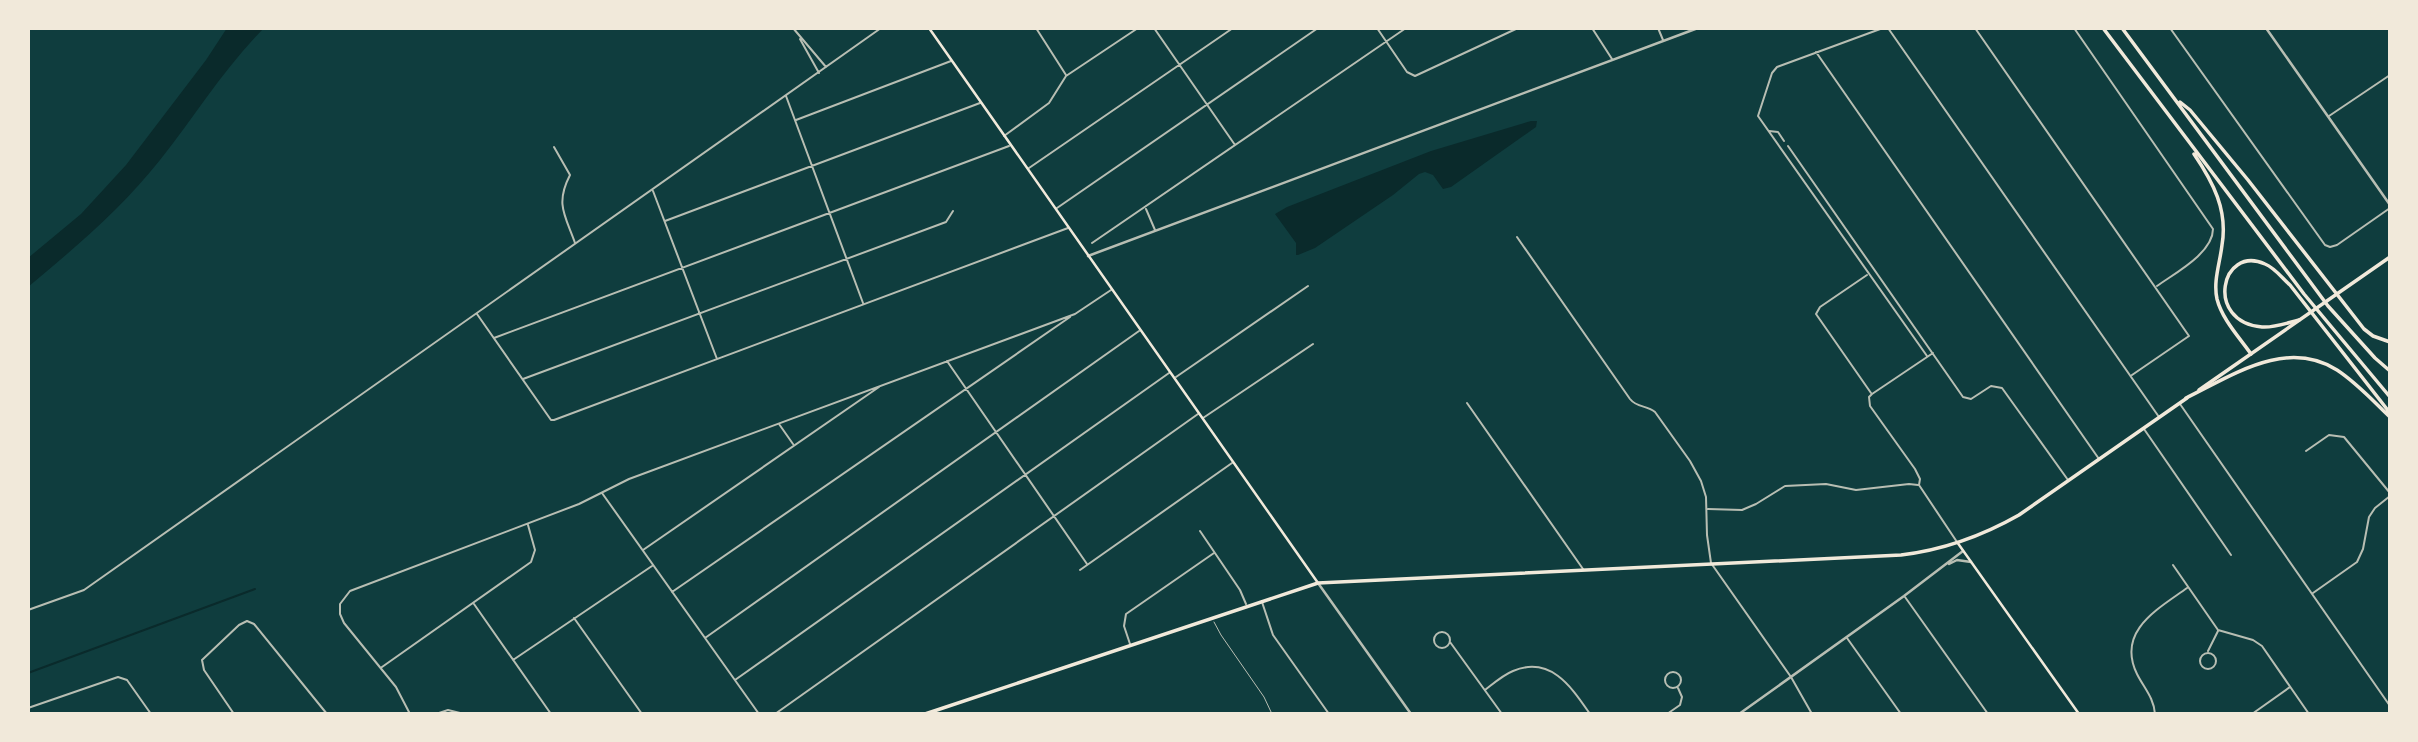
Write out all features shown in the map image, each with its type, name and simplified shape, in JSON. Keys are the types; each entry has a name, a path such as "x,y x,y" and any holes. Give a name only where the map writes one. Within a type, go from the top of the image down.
{"main road":[{"path":"929,28 1318,583"},
{"path":"2103,28 2288,272 2390,397"},
{"path":"2122,28 2328,306 2390,372"},
{"path":"2176,99 2190,110 2248,180 2364,329 2373,336 2390,342"},
{"path":"2174,123 2210,179 2220,202 2224,232 2215,286 2216,296 2226,318 2251,354"},
{"path":"925,714 1318,583 1901,555 1921,553 1957,542 1989,531 2069,481 2390,257"},
{"path":"2300,320 2259,327 2238,319 2225,300 2224,285 2228,275 2235,267 2254,261 2264,264 2290,285 2390,415"},
{"path":"2288,272 2290,285"},
{"path":"2186,398 2256,365 2278,358 2297,357 2336,369 2390,415"},
{"path":"1957,542 2079,714"}],"street":[{"path":"793,28 827,68"},
{"path":"28,610 84,590 881,28"},
{"path":"1036,28 1066,76"},
{"path":"1004,136 1049,103 1066,76 1138,28"},
{"path":"1154,28 1236,146"},
{"path":"1027,169 1233,28"},
{"path":"1055,209 1318,28"},
{"path":"1377,28 1407,72 1415,76 1518,28"},
{"path":"1093,243 1406,28"},
{"path":"1592,28 1613,60"},
{"path":"1658,28 1663,41"},
{"path":"1088,256 1698,28"},
{"path":"1884,28 1774,70 1758,116 1927,356"},
{"path":"1888,28 2159,417"},
{"path":"1975,28 2189,336 2130,375"},
{"path":"2074,28 2213,229 2211,240 2204,251 2155,287"},
{"path":"2170,28 2321,242 2333,246 2390,206 2266,28"},
{"path":"798,35 803,48 820,73"},
{"path":"1816,52 2099,459"},
{"path":"795,121 952,61"},
{"path":"2328,117 2390,75"},
{"path":"786,96 864,304"},
{"path":"665,221 981,103"},
{"path":"1769,132 1778,132 1784,141"},
{"path":"494,338 1010,145"},
{"path":"554,146 570,175 563,188 561,204 576,244"},
{"path":"1788,146 1964,397 1971,399 1991,386 2002,388 2069,481"},
{"path":"653,190 717,360"},
{"path":"1146,208 1156,231"},
{"path":"523,379 946,222 953,211"},
{"path":"476,314 551,420 1068,228"},
{"path":"1517,237 1632,402 1655,412 1690,461 1701,481 1707,509 1711,564 1791,677 1812,714"},
{"path":"1868,274 1820,307 1815,314 1872,394"},
{"path":"1174,378 1308,286"},
{"path":"672,592 965,388 1112,290"},
{"path":"410,714 401,694 342,619 340,604 346,595 356,588 579,504 601,492 883,384 1075,314"},
{"path":"705,638 1140,330"},
{"path":"1202,418 1312,344"},
{"path":"1933,352 1872,394 1870,406 1915,469 1920,479 1919,485 1957,542"},
{"path":"947,360 1087,564"},
{"path":"736,680 1170,372"},
{"path":"643,550 883,384"},
{"path":"1468,403 1584,570"},
{"path":"2180,403 2390,706"},
{"path":"775,714 1199,413"},
{"path":"779,424 794,445"},
{"path":"2144,428 2231,555"},
{"path":"2306,452 2329,435 2344,437 2390,495 2371,512 2361,556 2357,562 2312,594"},
{"path":"1080,570 1233,462"},
{"path":"1707,509 1742,510 1785,486 1826,484 1856,490 1919,485"},
{"path":"601,492 759,714"},
{"path":"381,667 531,562 536,550 527,523"},
{"path":"1200,531 1240,590 1246,606"},
{"path":"1739,714 1946,566 1963,551"},
{"path":"1131,645 1124,626 1126,614 1214,553"},
{"path":"1946,566 1957,560 1971,562"},
{"path":"513,660 653,565"},
{"path":"2173,565 2218,630 2257,642 2309,714"},
{"path":"1318,583 1410,714"},
{"path":"2155,714 2149,694 2132,661 2133,640 2145,619 2189,587"},
{"path":"1904,596 1988,714"},
{"path":"1261,601 1273,635 1329,714"},
{"path":"474,604 551,714"},
{"path":"574,617 642,714"},
{"path":"234,714 204,670 202,660 203,656 247,621 254,624 327,714"},
{"path":"2207,652 2214,656 2216,661 2209,668 2204,667 2200,661 2218,630"},
{"path":"1450,642 1447,647 1441,648 1436,646 1434,637 1445,631 1449,634 1450,642 1502,714"},
{"path":"1847,637 1901,714"},
{"path":"1485,690 1517,670 1550,671 1564,680 1590,714"},
{"path":"1670,672 1678,673 1681,677 1681,683 1677,687 1672,688 1666,683 1665,678 1670,672"},
{"path":"28,708 118,677 127,680 151,714"},
{"path":"1667,714 1680,705 1682,697 1677,687"},
{"path":"2252,714 2290,687"},
{"path":"436,714 448,710 464,714"}],"lane":[{"path":"1212,618 1219,633 1264,697 1272,714"}],"water":[{"path":"227,28 264,28 236,59 160,160 130,194 81,242 28,287 28,258 81,214 126,165"},
{"path":"1537,121 1536,127 1451,187 1443,189 1433,175 1425,172 1419,174 1315,248 1298,255 1296,243 1275,214 1431,151"}],"waterway":[{"path":"28,673 255,589"}]}
